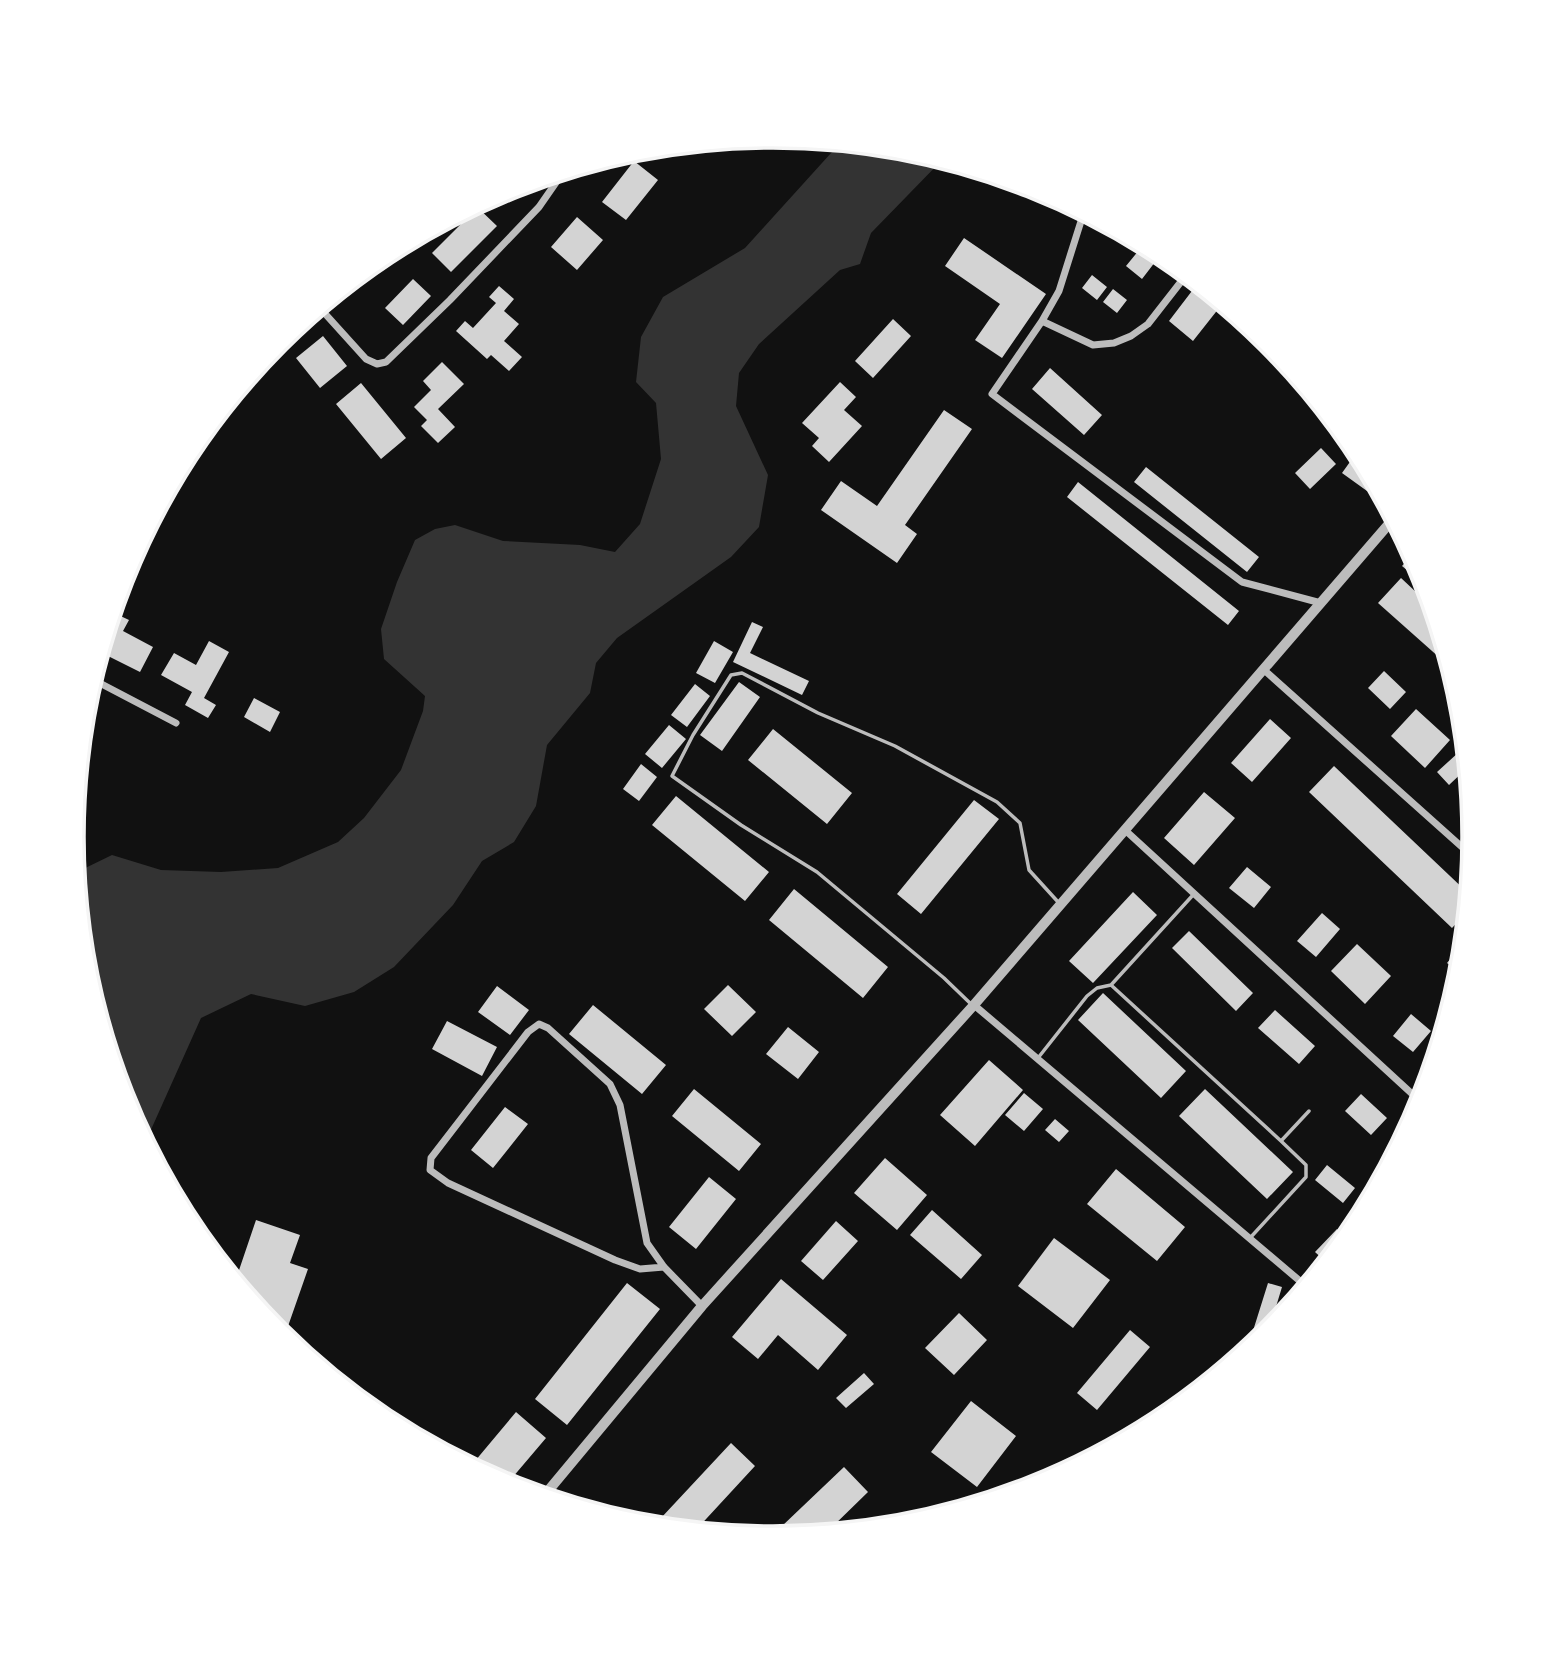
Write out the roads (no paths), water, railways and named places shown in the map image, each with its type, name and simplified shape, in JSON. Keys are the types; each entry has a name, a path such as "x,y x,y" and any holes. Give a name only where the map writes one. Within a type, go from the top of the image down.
{"street":[{"path":"325,314 366,359 377,363 386,362 450,300 539,206 555,184"},
{"path":"1081,221 1059,291 1042,321 992,394 1242,582 1321,603"},
{"path":"1042,321 1093,345 1114,343 1131,336 1148,324 1181,282"},
{"path":"550,1488 702,1306 974,1006 1388,525"},
{"path":"1263,669 1462,847"},
{"path":"101,684 176,723"},
{"path":"1125,830 1412,1094"},
{"path":"974,1006 1300,1281"},
{"path":"664,1267 640,1269 615,1260 448,1183 430,1170 431,1158 528,1032 539,1024 548,1028 610,1084 620,1105 647,1243 664,1267 702,1306"}],"lane":[{"path":"974,1006 817,872 741,825 672,776 693,735 731,675 742,673 818,713 895,746 997,802 1020,823 1028,870 1060,905"},
{"path":"1038,1058 1087,996 1097,988 1111,985 1195,894"},
{"path":"1111,985 1306,1165 1306,1177 1250,1238"},
{"path":"1281,1142 1309,1111"}]}
